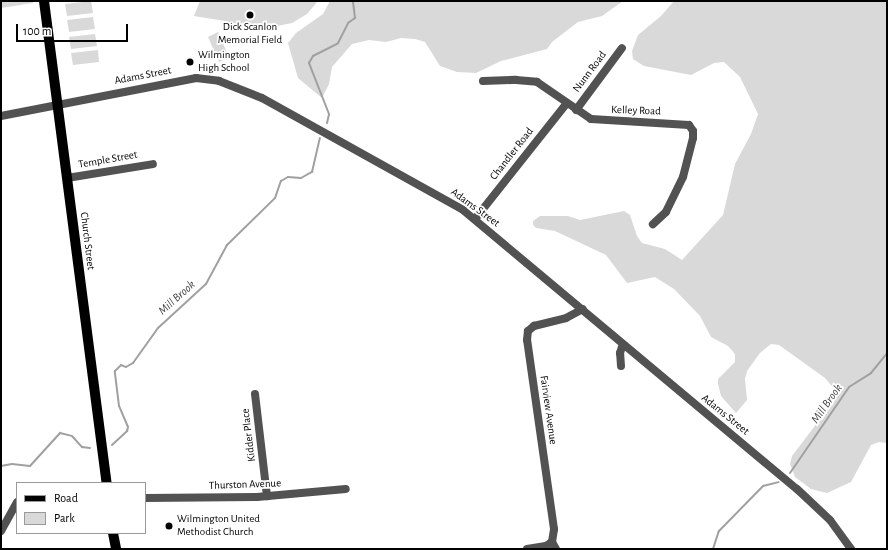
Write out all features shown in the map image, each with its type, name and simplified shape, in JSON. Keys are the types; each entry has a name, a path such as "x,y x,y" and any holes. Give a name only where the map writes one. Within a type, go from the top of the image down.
{"main road":[{"name":"Church Street","path":"44,1 107,482"},
{"path":"113,534 116,549"}],"street":[{"name":"Nunn Road","path":"576,110 622,48"},
{"name":"Adams Street","path":"1,116 183,80 219,81 262,98 422,186 475,219 797,489 830,520 851,549"},
{"name":"Kelley Road","path":"483,81 516,80 537,82 576,110 594,120 684,124 691,128 692,138 680,185 666,212 653,224"},
{"name":"Chandler Road","path":"475,219 566,103"},
{"name":"Temple Street","path":"67,178 153,164"},
{"name":"Fairview Avenue","path":"554,546 554,529 527,337 528,332 534,326 566,318 583,310"},
{"path":"621,366 620,353 623,344"},
{"name":"Kidder Place","path":"255,394 267,496"},
{"name":"Thurston Avenue","path":"146,498 267,496 346,489"},
{"path":"1,531 16,504"},
{"path":"527,549 554,546"}],"green space":[{"path":"1,1 33,1 33,3 1,8"},
{"path":"91,1 93,13 67,16 65,4"},
{"name":"Dick Scanlon Memorial Field","path":"200,1 318,1 307,14 292,23 257,30 225,21 194,16"},
{"path":"330,1 623,1 602,16 578,22 552,42 547,49 501,61 476,73 457,72 440,66 425,42 415,39 401,38 386,42 369,40 352,44 332,67 329,84 322,98 298,78 288,43 296,33 323,14"},
{"path":"674,1 887,1 887,443 879,442 871,445 851,482 827,493 811,489 795,477 790,464 792,456 836,398 834,389 825,378 779,345 771,344 760,353 747,371 745,379 747,400 736,413 721,396 718,384 718,379 735,362 735,354 728,346 711,337 700,316 674,289 655,277 627,283 606,255 555,231 536,228 533,225 533,221 540,216 568,216 580,220 624,211 630,215 637,236 642,243 665,249 682,260 723,215 735,164 751,134 758,114 740,77 724,62 714,63 691,75 644,66 633,59 632,51 638,35 661,16"},
{"path":"93,17 95,29 69,32 67,20"},
{"path":"218,32 229,57 219,62 208,37"},
{"path":"95,34 97,46 71,49 69,37"},
{"path":"98,50 99,62 73,65 71,53"}],"waterway":[{"name":"Mill Brook","path":"327,123 329,114 309,63 313,56 338,43 348,23 355,18 353,1"},
{"name":"Mill Brook","path":"112,445 127,431 128,427 119,406 115,371 121,365 126,367 133,363 158,328 206,284 227,245 275,198 281,181 288,177 301,178 312,172 320,138"},
{"name":"Mill Brook","path":"790,473 849,387 871,373 887,353"},
{"name":"Mill Brook","path":"1,466 12,464 30,466 60,433 72,436 82,447 90,448"},
{"name":"Mill Brook","path":"713,549 719,531 763,486 779,482"}],"place":[{"name":"Dick Scanlon Memorial Field","path":"250,15"},
{"name":"Wilmington High School","path":"190,62"},
{"name":"Wilmington United Methodist Church","path":"169,526"}]}
